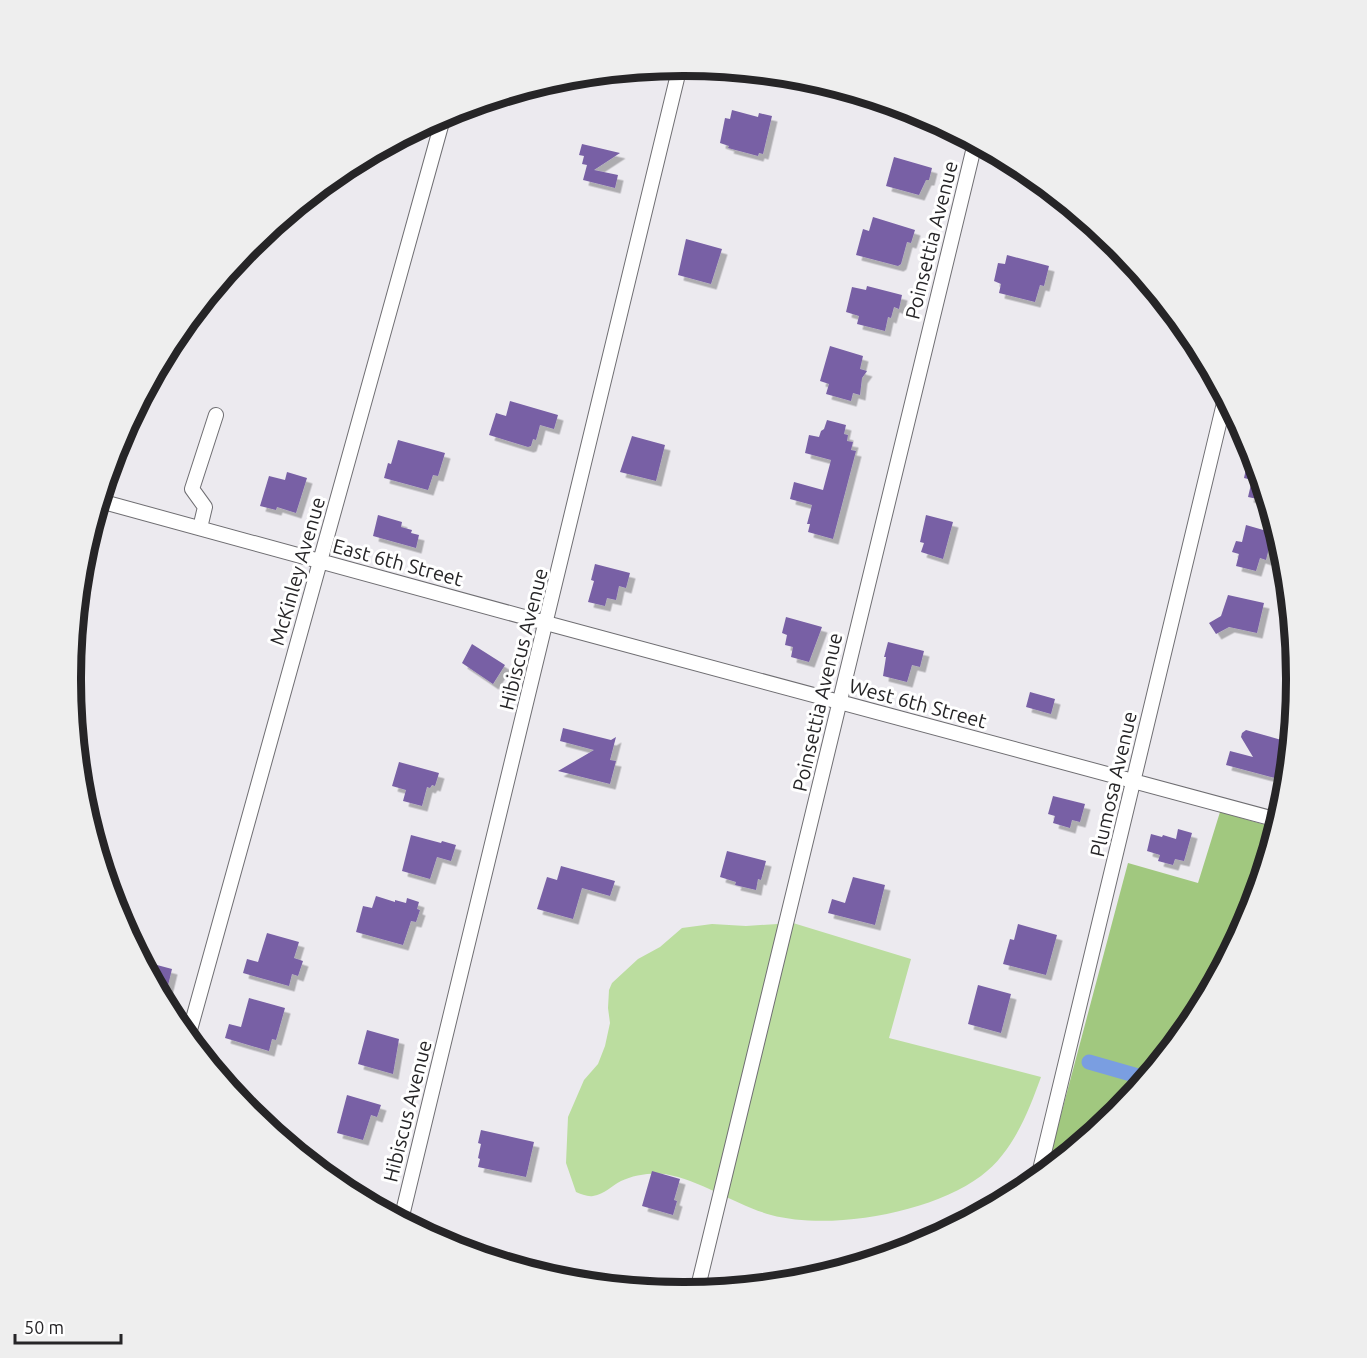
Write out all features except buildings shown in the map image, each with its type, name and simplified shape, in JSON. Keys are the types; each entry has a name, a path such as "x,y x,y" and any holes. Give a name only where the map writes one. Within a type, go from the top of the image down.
{"street":[{"name":"Hibiscus Avenue","path":"403,1212 678,76"},
{"name":"McKinley Avenue","path":"191,1025 440,128"},
{"name":"Poinsettia Avenue","path":"699,1281 973,151"},
{"name":"Plumosa Avenue","path":"1042,1163 1223,411"},
{"path":"200,528 205,507 192,489 216,415"},
{"name":"East 6th Street","path":"108,503 546,623"},
{"name":"West 6th Street","path":"546,623 1269,818"}],"green space":[{"path":"1220,812 1267,826 1254,873 1240,910 1224,945 1184,1014 1161,1046 1110,1105 1050,1157 1128,863 1198,883"},
{"path":"793,923 911,959 889,1038 1041,1077 1025,1118 1011,1144 981,1176 960,1189 908,1209 851,1219 822,1221 771,1215 693,1182 660,1173 631,1177 593,1196 576,1192 566,1163 568,1117 584,1080 598,1064 605,1046 610,1023 608,1008 609,990 612,983 638,959 660,947 682,928 712,924 746,926"}],"waterway":[{"path":"1089,1062 1136,1076"}]}
